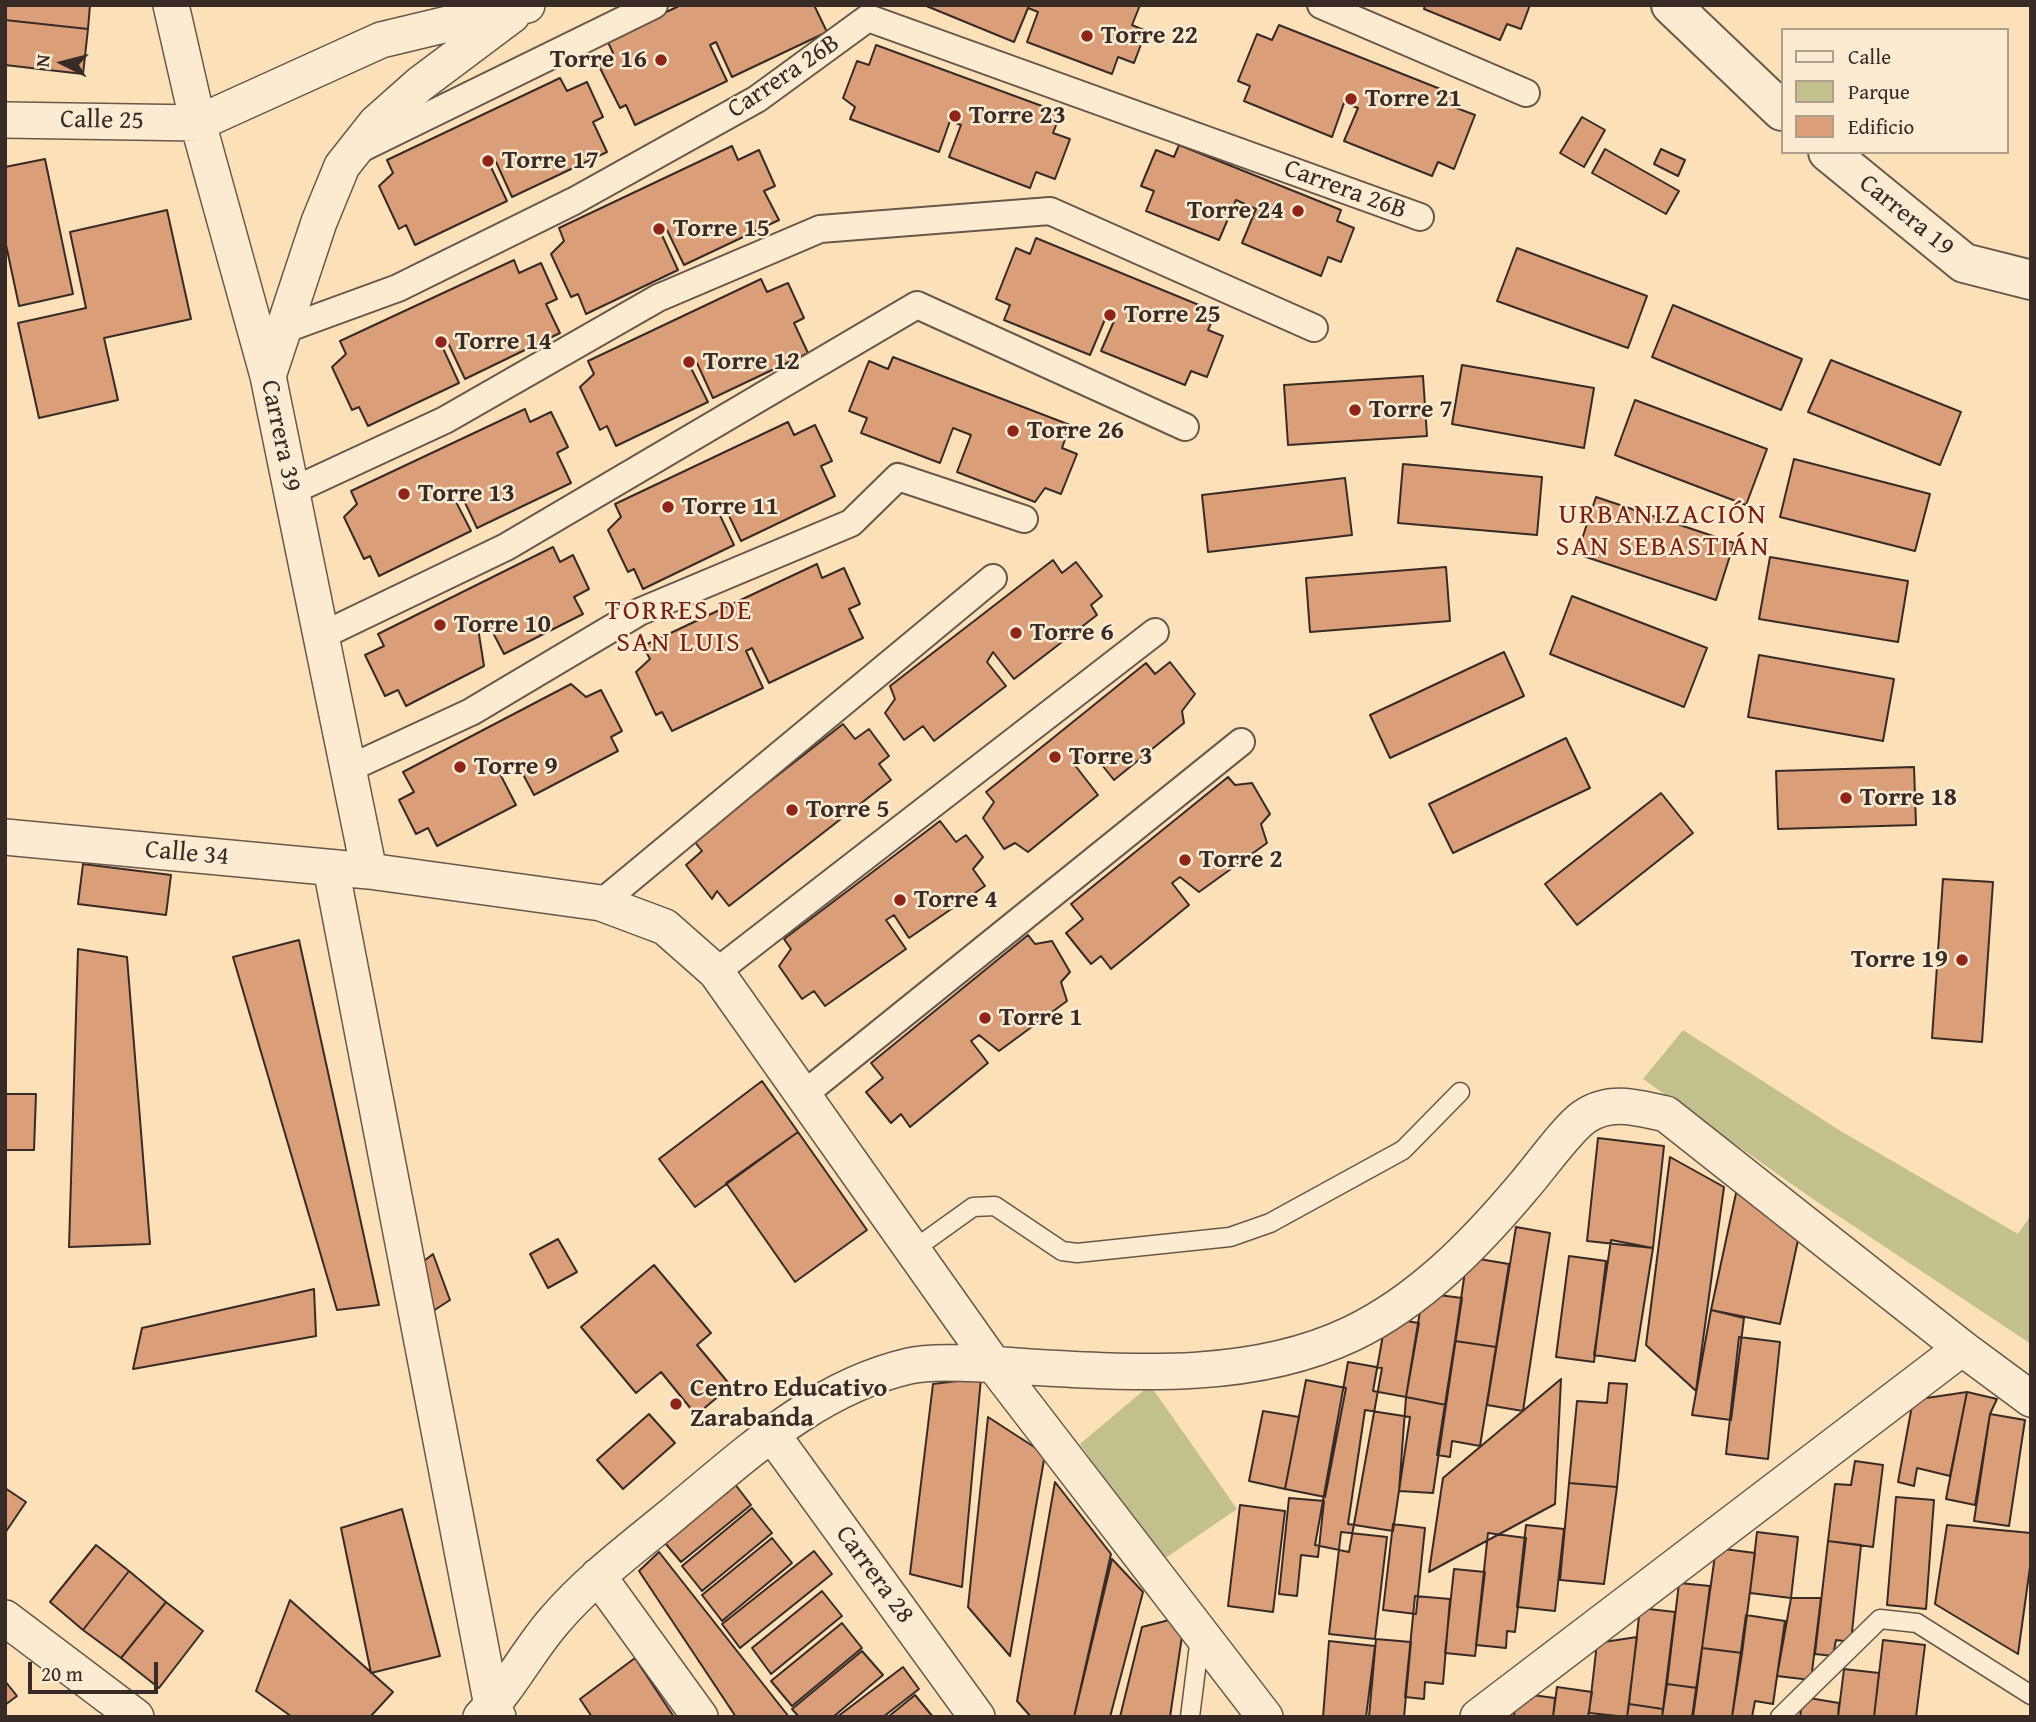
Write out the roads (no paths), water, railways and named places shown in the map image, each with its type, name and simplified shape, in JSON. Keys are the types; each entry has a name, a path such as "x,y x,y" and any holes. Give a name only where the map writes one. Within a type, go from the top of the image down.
{"street":[{"name":"Carrera 39","path":"171,5 198,124 268,376 369,871"},
{"path":"352,153 654,5"},
{"path":"1321,5 1526,93"},
{"path":"1671,5 1780,109"},
{"path":"198,124 381,40 524,7"},
{"path":"268,376 318,222 342,166 376,122 420,84 524,7"},
{"name":"Carrera 26B","path":"284,330 398,288 574,201 757,99 868,18 1420,217"},
{"name":"Calle 25","path":"5,120 198,124"},
{"name":"Carrera 19","path":"1830,154 1964,263 2031,280"},
{"path":"292,491 446,420 658,298 820,229 1050,211 1314,328"},
{"path":"321,636 506,547 917,305 1185,427"},
{"path":"348,769 471,712 639,612 851,523 898,477 1024,519"},
{"path":"601,903 993,578"},
{"path":"716,972 1155,632"},
{"path":"803,1094 1241,741"},
{"name":"Calle 34","path":"5,837 369,871 601,903 665,927 716,972 994,1365 1265,1717"},
{"path":"331,868 490,1713"},
{"path":"490,1713 555,1620 598,1576 771,1433 841,1389 911,1365 994,1365 1147,1374 1208,1368 1281,1358 1350,1334 1406,1301 1448,1266 1503,1210 1584,1117 1620,1104 1666,1114 1962,1348 2031,1399"},
{"path":"1478,1717 1962,1348"},
{"name":"Carrera 28","path":"771,1433 977,1717"},
{"path":"598,1576 700,1717"},
{"path":"5,1618 136,1717"}],"lane":[{"path":"913,1250 973,1207 982,1205 995,1206 1062,1251 1077,1252 1230,1237 1270,1223 1403,1150 1460,1092"},
{"path":"1780,1717 1880,1619 1917,1623 2031,1695"},
{"path":"1189,1717 1201,1633"}],"place":[{"name":"Torre 22","path":"1087,36"},
{"name":"Torre 16","path":"661,60"},
{"name":"Torre 21","path":"1351,99"},
{"name":"Torre 23","path":"955,116"},
{"name":"Torre 17","path":"488,161"},
{"name":"Torre 24","path":"1298,211"},
{"name":"Torre 15","path":"659,229"},
{"name":"Torre 25","path":"1110,315"},
{"name":"Torre 14","path":"441,342"},
{"name":"Torre 12","path":"689,362"},
{"name":"Torre 7","path":"1355,410"},
{"name":"Torre 26","path":"1013,431"},
{"name":"Torre 13","path":"404,494"},
{"name":"Torre 11","path":"668,507"},
{"name":"Torre 10","path":"440,625"},
{"name":"Torre 6","path":"1016,633"},
{"name":"Torre 3","path":"1055,757"},
{"name":"Torre 9","path":"460,767"},
{"name":"Torre 18","path":"1846,798"},
{"name":"Torre 5","path":"792,810"},
{"name":"Torre 2","path":"1185,860"},
{"name":"Torre 4","path":"900,900"},
{"name":"Torre 19","path":"1962,960"},
{"name":"Torre 1","path":"985,1018"},
{"name":"Centro Educativo Zarabanda","path":"676,1404"}],"district":[{"name":"URBANIZACIÓN SAN SEBASTIÁN","path":"1663,532"},
{"name":"TORRES DE SAN LUIS","path":"679,628"}]}
